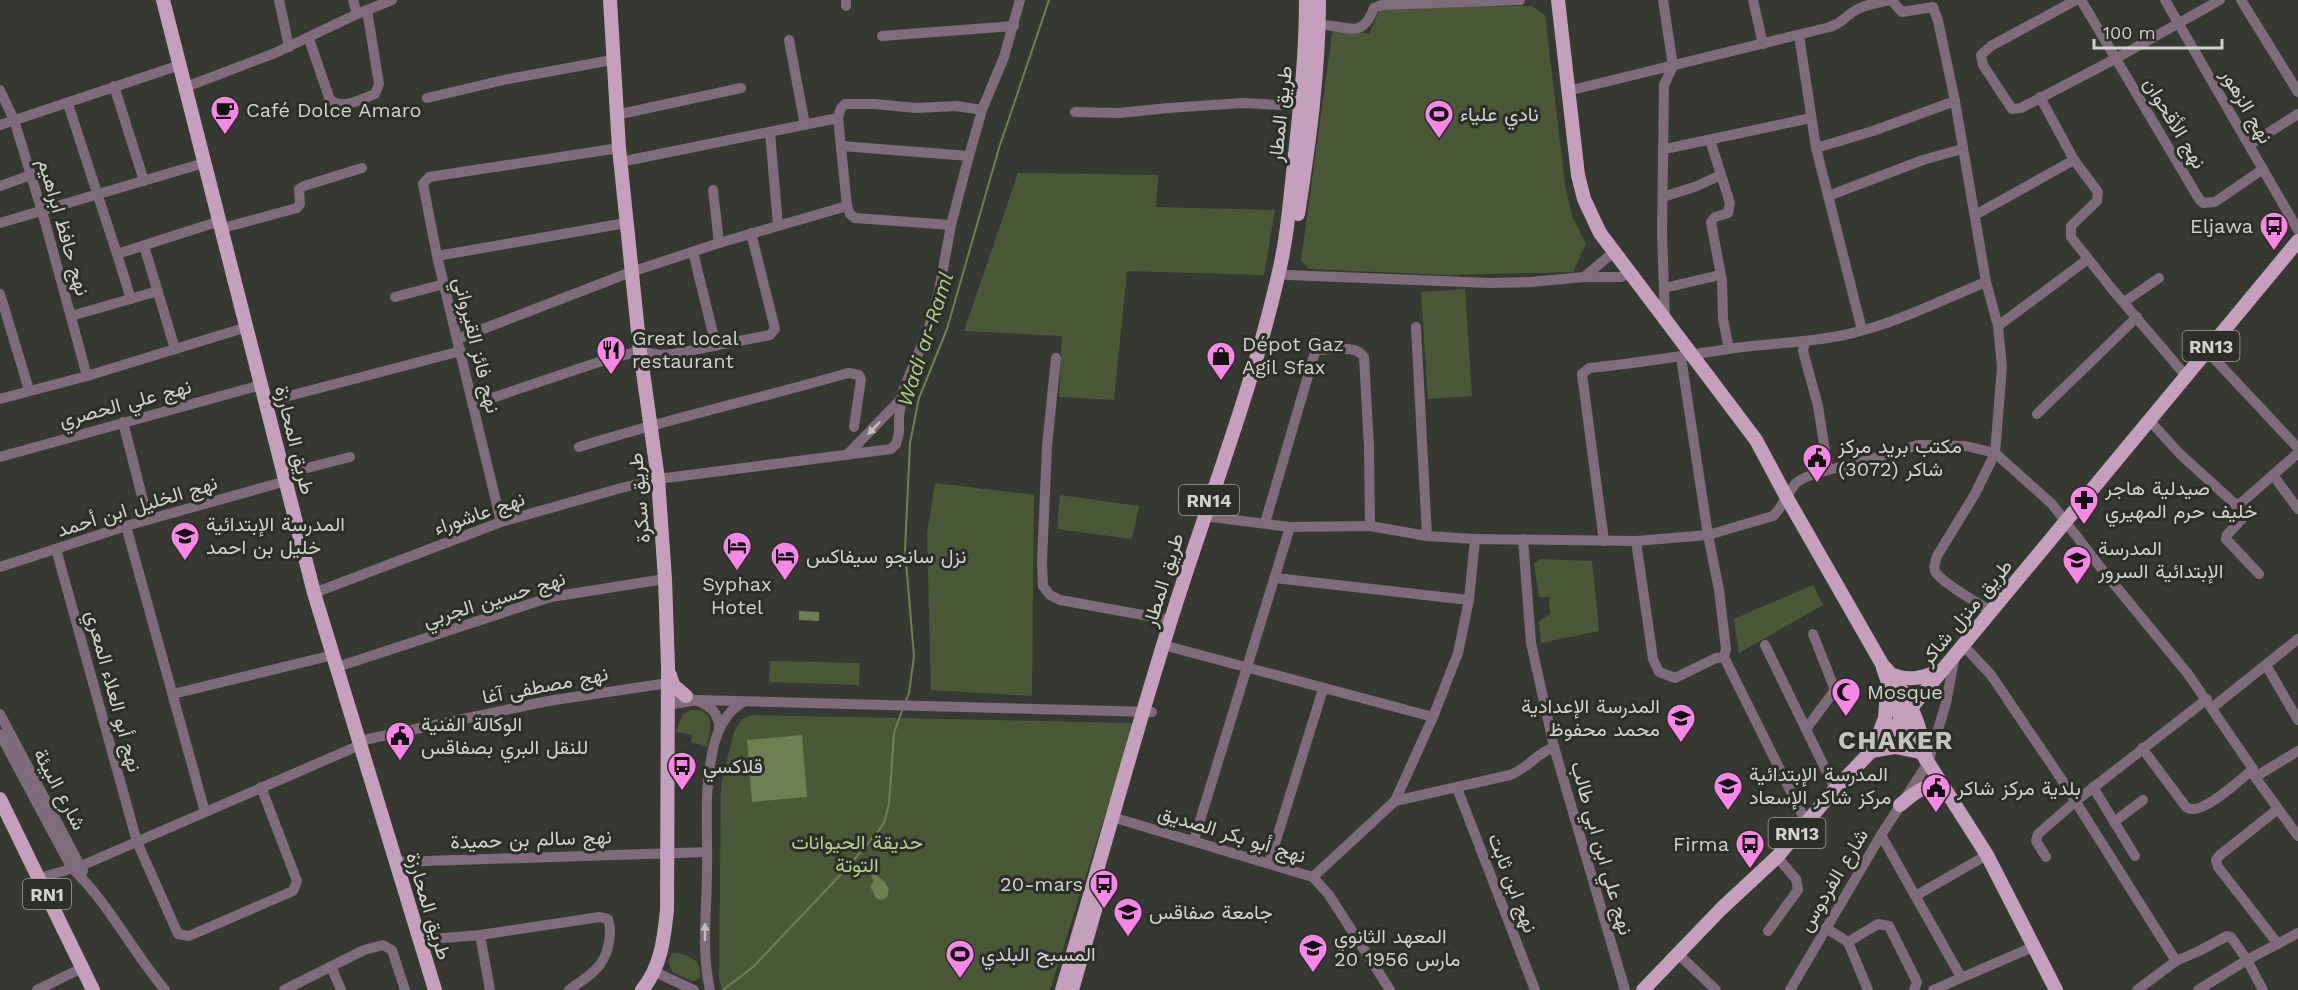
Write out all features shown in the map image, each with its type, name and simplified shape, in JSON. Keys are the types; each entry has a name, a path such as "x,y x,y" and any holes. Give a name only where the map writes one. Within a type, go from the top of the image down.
{"main road":[{"name":"طريق المحارزة","path":"163,0 314,593 435,990"},
{"name":"طريق سكرة","path":"610,0 616,116 626,223 640,351 658,479 668,666 668,852 665,928 662,950 655,972 642,990"},
{"name":"طريق المطار","path":"1167,646 1171,620 1259,378 1288,275 1311,115 1314,28 1306,0"},
{"name":"طريق المطار","path":"1062,990 1259,349 1279,274 1289,214 1301,106 1319,0"},
{"path":"1558,0 1578,175 1584,199 1600,233 1665,319 1687,356 1756,440 1890,679 1911,707 1924,746 1925,759"},
{"name":"طريق منزل شاكر","path":"1643,990 1677,953 1777,856 1835,789 1901,720 2298,241"},
{"path":"667,733 670,716 675,709 690,700 673,685 668,666"},
{"path":"1890,679 1918,679 1943,669"},
{"path":"1890,679 1901,720 1987,855 2056,990"},
{"path":"1890,679 1885,718 1872,750 1894,747 1925,759"},
{"path":"1900,805 1921,789 1930,786 1949,795"},
{"name":"RN1","path":"0,799 93,990"},
{"name":"طريق المطار","path":"1072,990 1116,818"}],"street":[{"path":"279,0 289,47"},
{"path":"309,39 330,100 343,105 375,94 379,84 362,12 353,0"},
{"path":"186,87 309,39 362,12 392,0"},
{"path":"847,455 901,400 906,379 929,327 937,300 951,225 969,156 982,110 1014,26 1020,0"},
{"path":"1314,28 1357,29 1368,23 1376,4 1520,0"},
{"path":"1663,0 1672,66 1664,85 1665,319"},
{"path":"1753,0 1763,44"},
{"path":"1568,91 1839,25 1854,11 1890,0 1902,12 1932,3 1938,21 1954,101 1986,282 1998,326 2002,367 1995,453 1983,479 1937,556 1934,566 1941,578 1992,612"},
{"path":"2076,0 1991,46 1981,55 1983,65 2012,109 2021,108 2115,59 2220,0"},
{"name":"نهج الأقحوان","path":"2081,0 2203,203 2214,202 2263,169"},
{"name":"نهج الزهور","path":"2165,0 2298,230"},
{"path":"2241,0 2298,92"},
{"path":"882,36 1014,26"},
{"path":"1799,35 1816,148 1862,330"},
{"path":"789,40 805,125"},
{"path":"427,98 508,79 612,60"},
{"path":"0,125 180,65"},
{"path":"114,86 144,180"},
{"path":"616,116 741,88"},
{"name":"نهج حافظ ابراهيم","path":"0,90 14,120 42,211 87,376"},
{"path":"2040,97 2074,160 2098,192 2099,197 2070,230 2072,237 2088,260 2186,376"},
{"path":"1816,148 1874,131 1954,101"},
{"path":"1075,112 1119,113 1251,103 1301,106"},
{"path":"68,104 131,299"},
{"path":"951,225 855,218 850,214 847,206 838,118 845,104 916,108 956,106 982,110"},
{"path":"2249,145 2298,114"},
{"path":"620,155 770,133 838,118"},
{"path":"1665,149 1811,118"},
{"path":"770,133 778,225"},
{"path":"1710,140 1730,209 1728,213 1712,219 1711,222 1722,281 1723,319 1729,349"},
{"path":"841,146 969,156"},
{"path":"1828,196 1923,160 1962,148"},
{"name":"نهج فائز القيرواني","path":"501,522 437,256 423,184 429,177 620,155"},
{"path":"1975,215 2074,160"},
{"path":"0,223 204,162"},
{"path":"117,254 221,224 297,208 300,204 299,189 362,168"},
{"path":"0,186 31,175"},
{"path":"1663,197 1721,175"},
{"path":"713,190 719,243"},
{"path":"457,339 631,272 751,233 847,206"},
{"path":"437,256 626,223"},
{"path":"474,404 605,360 640,351 660,355 774,333 775,328 751,233"},
{"path":"144,246 175,349"},
{"path":"693,252 716,346"},
{"path":"1584,277 1614,252"},
{"path":"1998,326 2088,260"},
{"path":"1288,275 1491,283 1621,277 1630,273"},
{"path":"1664,288 1720,274"},
{"path":"2124,302 2159,278"},
{"path":"1604,541 1582,374 1589,368 1729,349 1805,342 1862,330 1886,323 1986,282"},
{"path":"395,297 444,284"},
{"path":"70,316 158,291"},
{"path":"0,294 29,390"},
{"path":"2037,414 2137,317"},
{"path":"0,399 87,376 247,327"},
{"path":"1416,327 1427,536"},
{"path":"1805,342 1803,351 1818,406 1828,470"},
{"path":"1265,523 1315,352 1355,349 1360,351 1364,357 1369,447 1370,526"},
{"path":"266,402 461,351"},
{"path":"2207,351 2298,448"},
{"path":"1687,356 1708,535 1723,621 1726,649 1724,657 1806,822"},
{"path":"1056,358 1047,446 1043,586 1060,600 1171,620"},
{"path":"579,447 651,425 854,373 861,379 854,427"},
{"name":"نهج علي الحصري","path":"0,457 261,385"},
{"name":"نهج عاشوراء","path":"314,593 501,522 621,488 658,479 891,449 896,444 899,433 901,400"},
{"path":"2150,421 2180,454 2235,504 2242,519 2226,538 2259,574"},
{"path":"123,422 148,520"},
{"path":"1208,516 1290,527 1370,526 1427,536 1475,539 1636,541 1708,535 1773,516 1780,510 1795,485 1802,479 1918,445 1966,446 1995,453 2052,504 2067,522 2210,703 2254,773 2298,836"},
{"path":"2235,504 2241,503 2298,453"},
{"name":"نهج الخليل ابن أحمد","path":"0,567 350,457"},
{"path":"2273,475 2298,509"},
{"path":"126,526 205,812"},
{"path":"1194,840 1290,527"},
{"name":"نهج علي ابن ابي طالب","path":"1523,538 1531,643 1554,747 1625,990"},
{"path":"1313,877 1395,801 1433,717 1458,653 1469,600 1475,539"},
{"path":"1636,541 1653,659 1659,672 1675,678 1716,658 1724,657"},
{"name":"نهج أبو العلاء المعري","path":"56,549 137,842 178,934 189,936 292,891 297,881 261,787"},
{"path":"1275,578 1469,600"},
{"name":"نهج حسين الجربي","path":"173,694 335,661 551,597 665,579"},
{"path":"1806,729 1835,690 1813,634"},
{"path":"2046,857 2036,841 2038,834 2093,786 2142,748 2266,665 2298,639"},
{"path":"1765,645 1835,789"},
{"path":"1167,646 1433,717"},
{"path":"1959,650 1991,675 2076,801 2176,961"},
{"name":"شارع الفردوس","path":"1790,990 1925,759 1946,703 1959,650"},
{"path":"2266,665 2298,720"},
{"path":"1269,863 1323,689"},
{"name":"نهج مصطفى آغا","path":"39,878 137,842 359,743 548,701 668,694 690,700 1147,712"},
{"path":"690,700 712,710 717,717 718,733"},
{"path":"710,990 705,947 708,790 711,759 718,733 730,711 745,702"},
{"name":"شارع البيئة","path":"0,714 76,866"},
{"name":"شارع البيئة","path":"0,734 76,866 144,966 165,990"},
{"path":"1395,801 1518,772 1537,756 1554,747"},
{"path":"2142,748 2187,808 2192,809 2217,797 2254,773 2298,751"},
{"path":"2093,786 2135,856"},
{"name":"نهج ابن ثابت","path":"1457,788 1532,989"},
{"path":"2114,822 2143,800"},
{"path":"2278,809 2216,860 2218,867 2278,944"},
{"name":"نهج أبو بكر الصديق","path":"1116,818 1313,877 1336,904 1390,990"},
{"path":"1881,835 1917,895 1961,977"},
{"name":"نهج سالم بن حميدة","path":"395,862 707,852"},
{"path":"1917,895 1987,855"},
{"path":"1768,931 1798,890 1796,879 1777,856"},
{"path":"419,940 480,935 600,917 608,919 610,937 597,969 569,990"},
{"path":"1848,942 1878,924 1889,926 1917,982 1914,990"},
{"path":"1826,928 1848,942 1868,990"},
{"path":"2198,990 2298,933"},
{"path":"480,935 490,990"},
{"path":"2136,990 2176,961 2228,936 2247,960 2263,990"},
{"path":"284,990 376,945 387,946 392,950 405,990"},
{"path":"1938,989 2035,946"},
{"path":"1677,953 1716,990"},
{"path":"331,966 341,990"},
{"path":"37,990 82,968"},
{"path":"655,972 693,989 702,984 707,976"}],"green space":[{"name":"نادي علياء","path":"1532,6 1545,15 1565,185 1572,216 1586,244 1573,272 1445,275 1309,269 1301,260 1333,27 1369,34 1381,7"},
{"path":"1018,173 1158,175 1156,207 1275,210 1264,275 1127,271 1114,400 1059,397 1062,336 964,331"},
{"path":"1465,289 1472,396 1428,399 1421,292"},
{"path":"935,483 1034,495 1032,696 931,690 927,533"},
{"path":"1060,495 1139,506 1132,539 1057,529"},
{"path":"1540,559 1592,561 1599,631 1541,643 1539,622 1550,614 1549,597 1539,597 1534,564"},
{"path":"1813,585 1823,605 1739,653 1734,619"},
{"path":"770,661 860,663 859,685 769,682"},
{"path":"691,710 699,710 708,717 710,728 707,747 691,742 692,735 676,732 682,715"},
{"name":"حديقة الحيوانات التوتة","path":"752,715 1134,723 1050,990 722,990 719,978 721,784 734,732 742,719"},
{"path":"672,953 693,959 699,966 700,978 693,981 673,973 668,961"}],"shaded area":[{"path":"799,611 819,612 819,621 799,620"},
{"path":"802,735 807,797 752,802 747,740"},
{"path":"875,874 885,882 889,890 887,897 881,900 876,898 870,886 874,882 871,875"}],"waterway":[{"name":"Wadi ar-Raml","path":"905,703 909,693 914,656 905,550 910,443 919,398 947,329 999,148 1049,0"},
{"name":"Wadi ar-Raml","path":"723,990 753,967 846,869 884,823 889,804 894,733 903,708"}],"place":[{"name":"Café Dolce Amaro","path":"225,136"},
{"name":"نادي علياء","path":"1439,140"},
{"name":"Eljawa","path":"2274,252"},
{"name":"Great local restaurant","path":"611,376"},
{"name":"Dépot Gaz Agil Sfax","path":"1221,382"},
{"name":"مكتب بريد مركز شاكر (3072)","path":"1817,484"},
{"name":"صيدلية هاجر خليف حرم المهيري","path":"2084,526"},
{"name":"المدرسة الإبتدائية خليل بن احمد","path":"185,562"},
{"name":"Syphax Hotel","path":"737,572"},
{"name":"نزل سانجو سيفاكس","path":"785,582"},
{"name":"المدرسة الإبتدائية السرور","path":"2077,586"},
{"name":"Mosque","path":"1846,718"},
{"name":"المدرسة الإعدادية محمد محفوظ","path":"1681,744"},
{"name":"الوكالة الفنية للنقل البري بصفاقس","path":"400,762"},
{"name":"قلاكسي","path":"682,792"},
{"name":"المدرسة الإبتدائية مركز شاكر الإسعاد","path":"1728,812"},
{"name":"بلدية مركز شاكر","path":"1936,814"},
{"name":"Firma","path":"1750,870"},
{"name":"20-mars","path":"1104,910"},
{"name":"جامعة صفاقس","path":"1128,938"},
{"name":"المعهد الثانوي 20 مارس 1956","path":"1313,974"},
{"name":"المسبح البلدي","path":"960,980"}],"district":[{"name":"CHAKER","path":"1896,740"}]}
